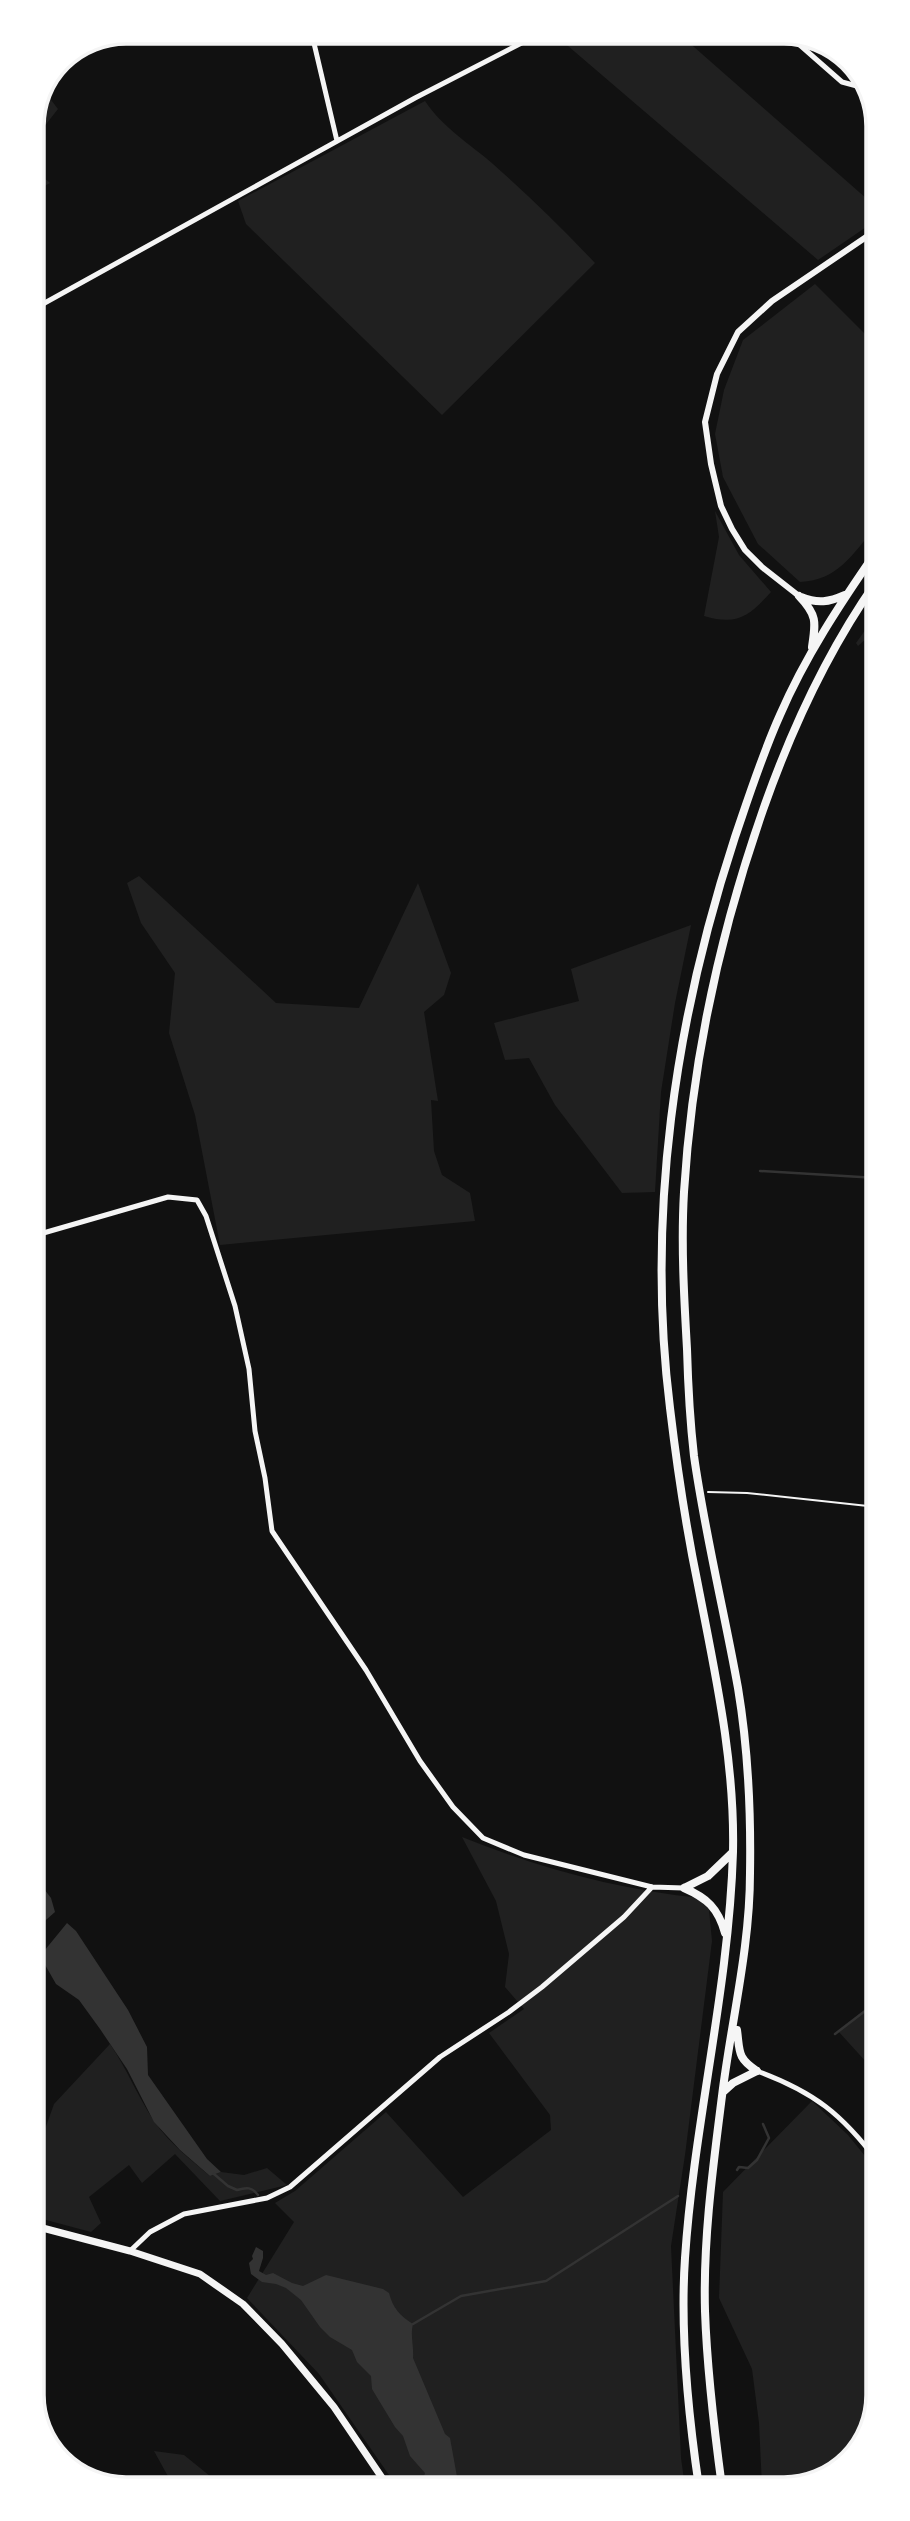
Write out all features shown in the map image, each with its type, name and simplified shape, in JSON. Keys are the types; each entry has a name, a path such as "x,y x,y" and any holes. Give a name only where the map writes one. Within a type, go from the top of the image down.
{"highway":[{"path":"698,2477 691,2431 684,2315 684,2261 696,2147 727,1942 733,1852 729,1758 691,1550 669,1403 663,1315 664,1192 672,1104 691,992 720,883 748,797 779,716 811,654 866,566"},
{"path":"799,596 830,602 847,594"},
{"path":"799,596 814,614 811,654"},
{"path":"721,2477 712,2419 705,2311 710,2203 749,1910 748,1776 738,1690 694,1452 685,1313 684,1194 694,1100 713,986 734,896 780,762 803,708 828,659 866,598"},
{"path":"684,1888 708,1877 733,1852"},
{"path":"684,1888 701,1895 713,1905 722,1922 727,1942"},
{"path":"723,2092 733,2083 757,2071 743,2061 739,2053 735,2020"}],"main road":[{"path":"44,2228 130,2251 200,2274 243,2304 282,2344 334,2407 382,2477"}],"street":[{"path":"314,44 337,141"},
{"path":"44,303 337,141 521,44"},
{"path":"800,45 842,82 855,86"},
{"path":"799,596 745,550 732,529 721,506 705,422 718,374 738,332 772,301 866,237"},
{"path":"44,1233 168,1197 197,1200 206,1216 235,1306 249,1369 255,1431 272,1531 366,1670 420,1761 453,1807 483,1838 524,1855 652,1887 684,1888"},
{"path":"130,2251 150,2232 184,2214 267,2198 290,2187 440,2057 542,1987 624,1917 652,1887"},
{"path":"757,2071 788,2083 819,2100 856,2132 866,2146"}],"path":[{"path":"700,1492 747,1493 866,1506"}],"shaded area":[{"path":"566,44 691,44 866,198 866,227 818,260"},
{"path":"49,98 58,109 44,127"},
{"path":"425,101 448,127 520,188 595,263 442,415 246,224 238,201"},
{"path":"815,284 866,335 866,539 835,571 813,580 800,582 758,544 723,477 715,434 724,390 743,340"},
{"path":"715,511 739,555 771,592 749,613 734,619 704,616 719,537"},
{"path":"866,629 866,639 858,646 856,643"},
{"path":"139,876 276,1003 359,1008 418,883 451,973 444,995 424,1012 438,1101 431,1100 434,1151 442,1175 470,1193 475,1221 220,1245 195,1115 169,1033 175,973 141,923 127,883"},
{"path":"691,925 661,1092 655,1192 622,1193 555,1105 529,1058 505,1060 494,1023 579,1001 571,969"},
{"path":"462,1837 580,1876 701,1898 709,1910 712,1941 671,2246 684,2477 390,2477 319,2374 247,2298 294,2222 275,2203 295,2191 386,2112 463,2197 551,2130 550,2115 489,2033 524,2009 505,1987 509,1954 496,1901"},
{"path":"44,1889 51,1898 55,1912 44,1922"},
{"path":"67,1923 76,1931 128,2010 147,2047 148,2075 207,2159 221,2172 210,2176 180,2150 154,2122 127,2069 100,2029 79,2000 56,1984 44,1963 44,1951"},
{"path":"866,2011 866,2062 838,2031"},
{"path":"110,2044 160,2129 210,2176 221,2172 244,2175 267,2168 287,2185 220,2201 175,2154 142,2183 129,2165 89,2197 101,2223 91,2232 44,2219 44,2132 54,2104"},
{"path":"812,2101 848,2135 866,2157 865,2411 858,2431 838,2457 820,2469 795,2477 762,2477 759,2423 752,2369 719,2298 723,2192"},
{"path":"256,2247 263,2251 259,2271 266,2275 273,2273 303,2286 326,2275 383,2289 389,2293 397,2311 413,2324 413,2358 445,2434 450,2438 457,2477 424,2477 425,2473 410,2456 403,2436 372,2389 371,2376 357,2362 352,2350 330,2337 301,2300 286,2288 262,2282 251,2274 249,2263 253,2259"},
{"path":"154,2451 184,2455 211,2477 168,2477"}],"waterway":[{"path":"760,1171 866,1177"},
{"path":"835,2034 866,2010"},
{"path":"737,2170 739,2167 748,2168 757,2160 769,2138 763,2124"},
{"path":"214,2174 228,2186 237,2190 249,2188 258,2195"},
{"path":"413,2324 461,2296 546,2281 678,2196"}]}
